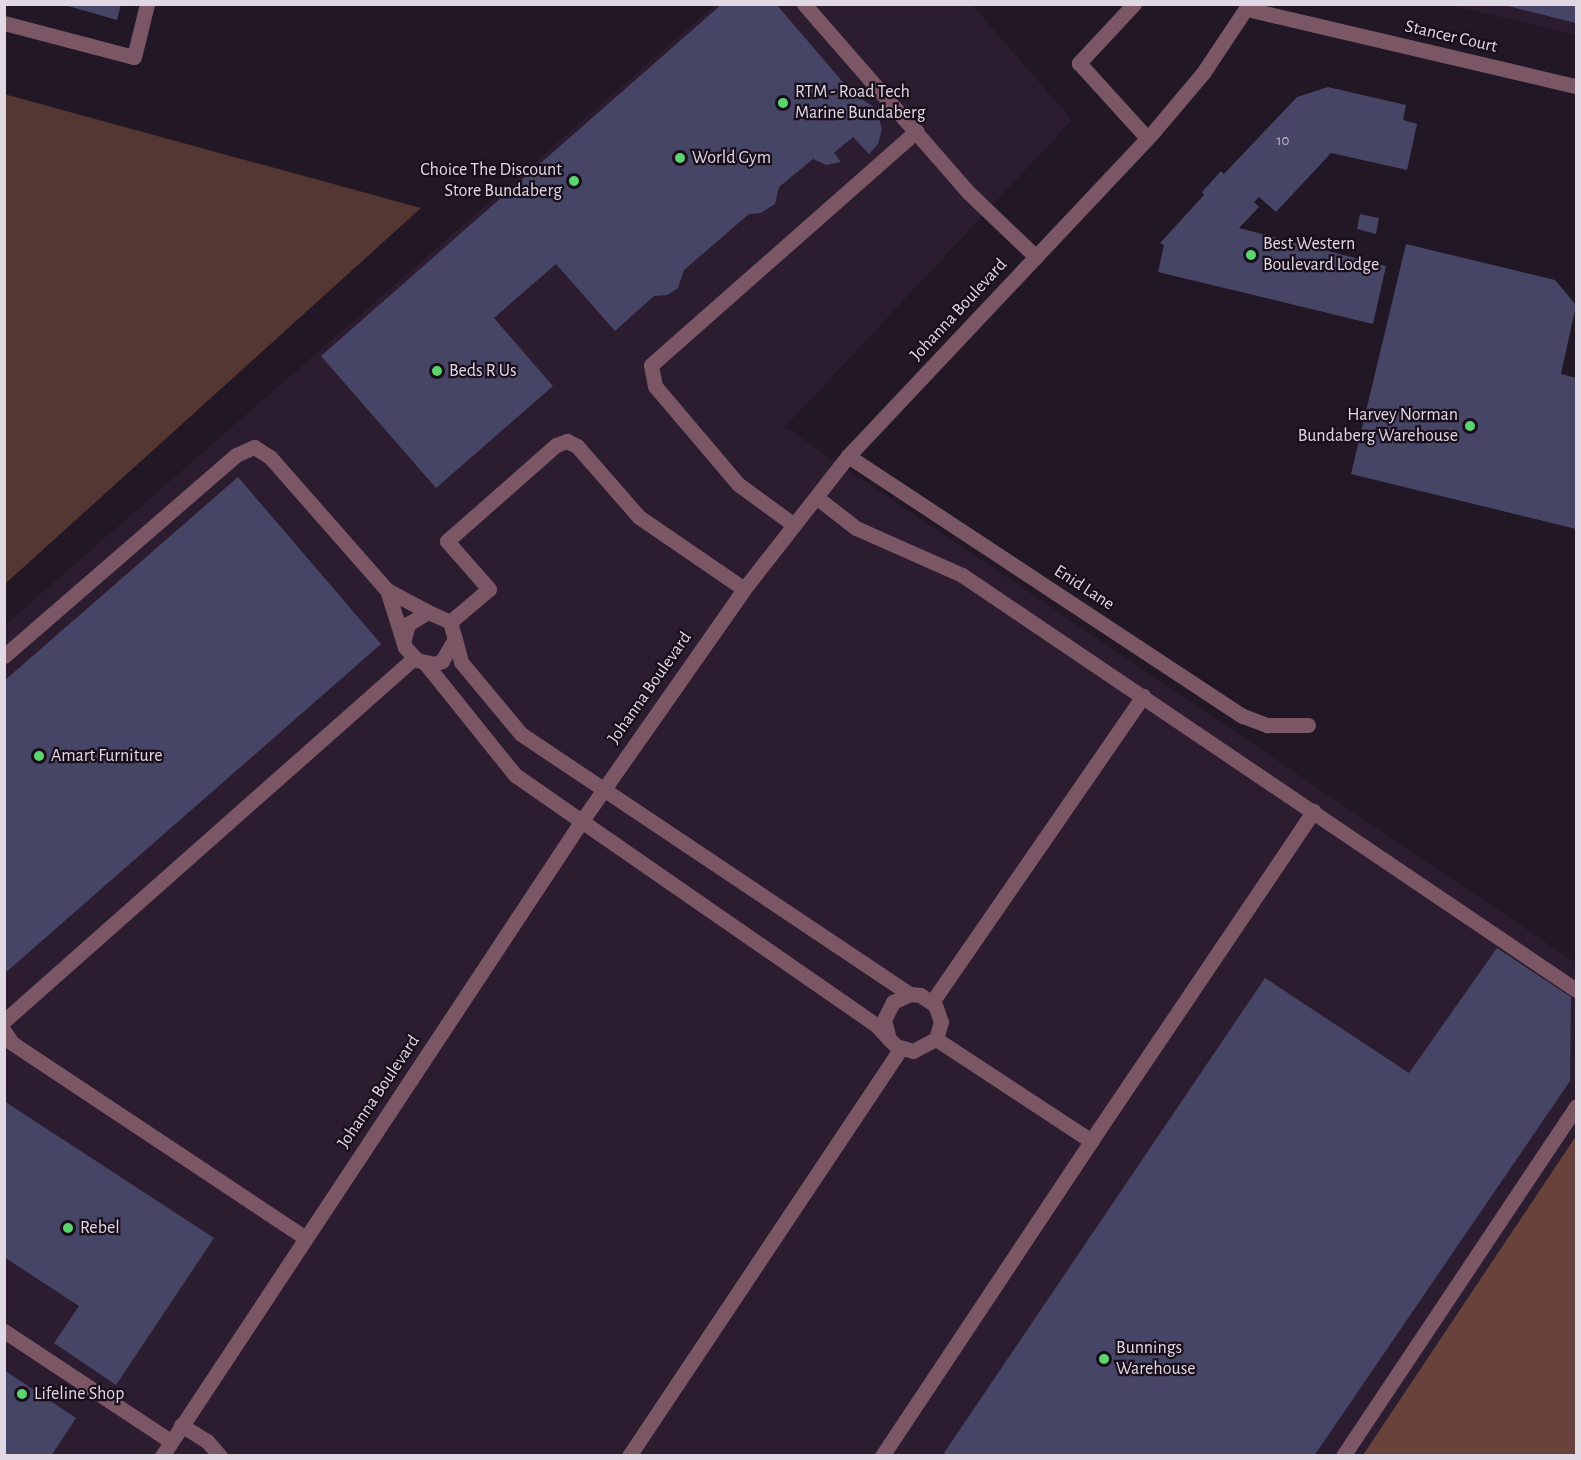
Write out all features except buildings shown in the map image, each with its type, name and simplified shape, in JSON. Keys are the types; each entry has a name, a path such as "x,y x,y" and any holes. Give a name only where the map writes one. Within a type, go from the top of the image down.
{"street":[{"path":"4,23 134,57 147,4"},
{"path":"804,4 968,192 1036,257"},
{"path":"1134,4 1079,63 1147,138"},
{"name":"Johanna Boulevard","path":"161,1455 581,822 744,588 848,456 1147,138 1203,73 1248,7"},
{"name":"Stancer Court","path":"1248,7 1576,86"},
{"path":"794,525 738,484 655,386 651,365 915,131"},
{"path":"450,622 489,589 447,541 556,445 567,441 577,446 639,517 744,588"},
{"path":"4,656 237,455 254,447 270,457 387,590 450,622 461,662 506,720 604,790 910,994 932,1002 941,1022 936,1039 922,1049 895,1043 876,1025 581,822 503,765 404,639 387,590"},
{"name":"Enid Lane","path":"848,456 1243,716 1267,725 1308,725"},
{"path":"816,497 856,528 962,574 1576,990"},
{"path":"404,639 408,624 428,612"},
{"path":"4,1021 419,661 442,661 455,639"},
{"path":"932,1002 1143,696"},
{"path":"882,1455 1314,811"},
{"path":"895,1043 885,1028 887,1010 892,1002 910,994"},
{"path":"4,1031 12,1043 305,1238"},
{"path":"936,1039 1091,1141"},
{"path":"629,1455 895,1043"},
{"path":"1343,1455 1576,1106"},
{"path":"4,1331 170,1442"},
{"path":"181,1425 207,1441 220,1455"}],"shaded area":[{"path":"715,5 972,5 1072,120 785,427 1576,963 1576,1136 1363,1455 5,1455 4,626"},
{"path":"1450,5 1576,5 1576,35"},
{"path":"4,94 421,208 5,584 4,584"},
{"path":"1576,1136 1576,1455 1363,1455"}],"place":[{"name":"RTM - Road Tech Marine Bundaberg","path":"783,103"},
{"name":"World Gym","path":"680,158"},
{"name":"Choice The Discount Store Bundaberg","path":"574,181"},
{"name":"Best Western Boulevard Lodge","path":"1251,255"},
{"name":"Beds R Us","path":"437,371"},
{"name":"Harvey Norman Bundaberg Warehouse","path":"1470,426"},
{"name":"Amart Furniture","path":"39,756"},
{"name":"Rebel","path":"68,1228"},
{"name":"Bunnings Warehouse","path":"1104,1359"},
{"name":"Lifeline Shop","path":"22,1394"}]}
